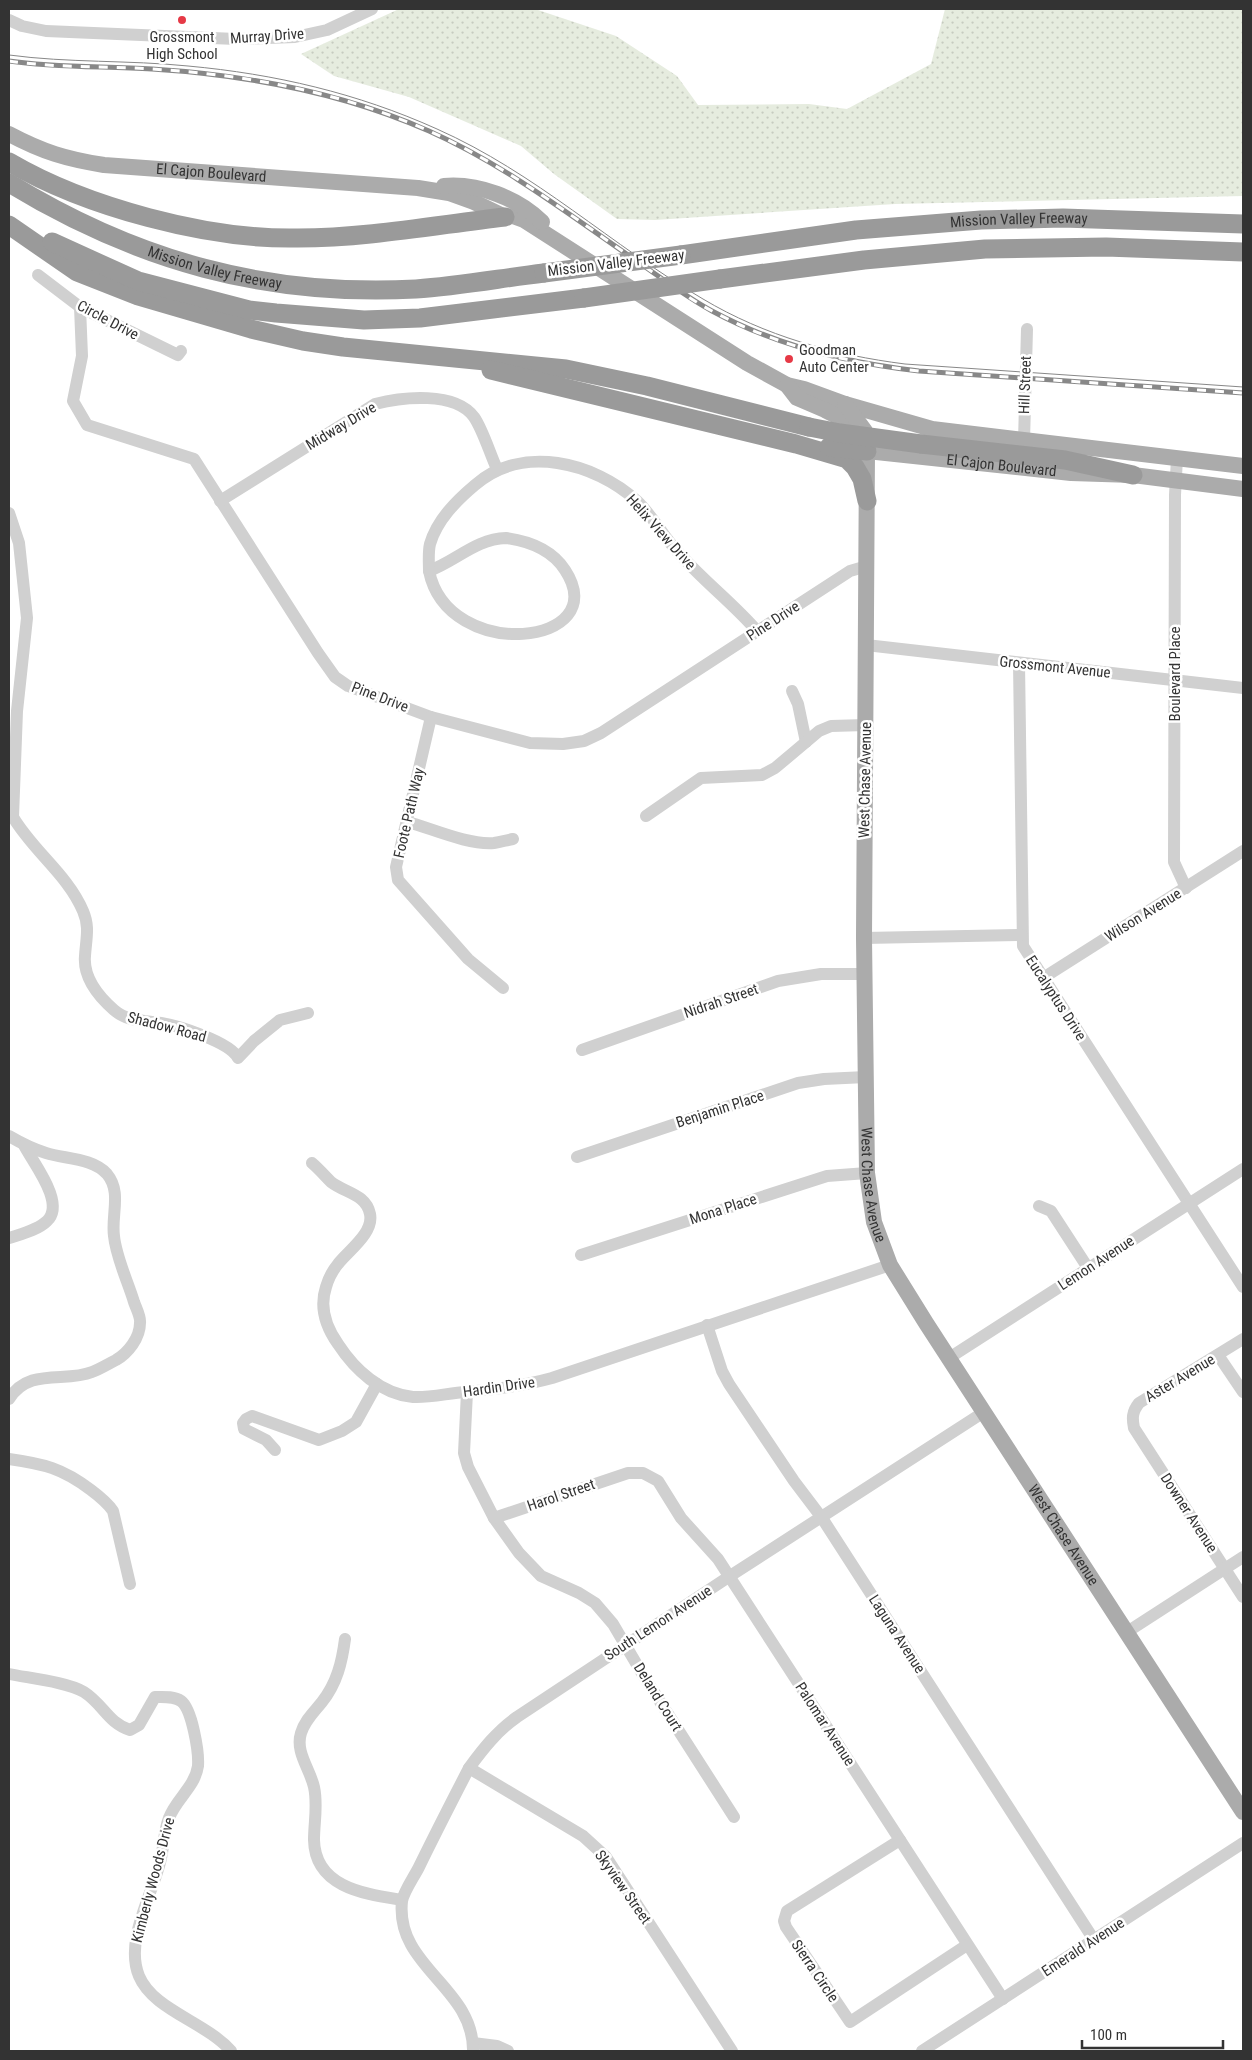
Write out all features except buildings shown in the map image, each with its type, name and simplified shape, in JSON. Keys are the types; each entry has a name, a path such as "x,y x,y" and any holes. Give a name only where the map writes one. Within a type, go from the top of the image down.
{"highway":[{"path":"9,162 35,177 72,193 120,209 223,233 252,237 298,238 362,235 504,216"},
{"name":"Mission Valley Freeway","path":"9,183 42,203 130,244 212,272 326,289 417,288 681,255 856,230 981,220 1062,218 1243,224"},
{"name":"Mission Valley Freeway","path":"9,220 76,254 138,281 249,310 364,320 420,318 864,260 985,249 1106,247 1243,252"},
{"path":"9,224 77,272 163,304 251,329 303,341 343,347 525,364 576,371 647,386 809,427 840,433 920,435 1065,460 1132,475"},
{"path":"442,357 796,444 847,459 855,467 862,479 867,501"},
{"path":"796,444 867,450"}],"main road":[{"name":"El Cajon Boulevard","path":"9,134 37,149 63,157 104,165 418,188 449,193 504,216 524,220 747,363 786,385 804,388 920,435 1024,441 1243,466"},
{"name":"El Cajon Boulevard","path":"418,188 455,185 476,188 496,194 531,211 547,227 556,240"},
{"name":"El Cajon Boulevard","path":"786,385 797,398 841,418 867,450 1071,473 1132,475 1243,489"},
{"name":"West Chase Avenue","path":"845,404 865,431 867,450 864,974 866,1173 874,1222 890,1265 1243,1812"},
{"path":"867,450 881,434 920,435"}],"street":[{"name":"Murray Drive","path":"9,20 22,26 46,31 236,39 295,37 327,30 372,9"},
{"name":"Circle Drive","path":"38,276 80,307 178,355 181,351"},
{"name":"Pine Drive","path":"80,307 82,356 73,401 87,425 194,459 335,677 358,691 431,717 530,743 563,744 584,741 601,733 850,571 867,566"},
{"name":"Hill Street","path":"1024,441 1027,329"},
{"name":"Midway Drive","path":"220,501 375,404 395,399 444,399 458,404 474,417 497,470"},
{"name":"Boulevard Place","path":"1177,458 1175,495 1174,862 1186,888"},
{"name":"Helix View Drive","path":"430,571 444,566 486,540 499,538 515,539 544,551 561,565 572,586 573,604 566,617 554,626 530,634 503,635 474,625 450,609 432,584 430,571 430,546 438,525 456,501 484,477 497,470 515,463 534,460 549,461 593,472 617,486 646,510 676,550 711,586 742,613 757,631"},
{"name":"Shadow Road","path":"9,513 19,543 27,618 17,711 13,817 21,830 71,889 83,911 88,928 84,957 86,969 89,980 97,994 115,1011 127,1018 139,1022 161,1023 190,1032 225,1045 238,1058 254,1041 280,1020 308,1013"},
{"name":"Grossmont Avenue","path":"866,645 1243,688"},
{"name":"Eucalyptus Drive","path":"1019,663 1023,946 1243,1287"},
{"path":"792,691 798,704 806,742"},
{"name":"Foote Path Way","path":"431,717 396,867 398,880 468,959 502,988"},
{"path":"646,816 701,778 762,775 775,768 819,731 831,726 866,725"},
{"path":"408,822 466,839 484,842 494,843 513,839"},
{"name":"Wilson Avenue","path":"1043,978 1243,851"},
{"path":"864,938 1022,935"},
{"name":"Nidrah Street","path":"582,1050 778,981 821,974 864,974"},
{"name":"Benjamin Place","path":"577,1157 798,1083 824,1079 866,1077"},
{"path":"9,1136 24,1145 48,1154 68,1156 106,1173 114,1186 114,1238 141,1322 134,1342 126,1353 116,1360 91,1373 38,1379 21,1386 9,1399"},
{"path":"9,1238 44,1223 51,1217 54,1208 53,1198 24,1145"},
{"name":"Hardin Drive","path":"312,1163 332,1183 362,1198 371,1216 366,1231 336,1266 329,1280 323,1299 327,1329 349,1360 377,1384 386,1389 413,1397 518,1386 552,1378 890,1265"},
{"name":"Lemon Avenue","path":"949,1358 1243,1169"},
{"name":"Mona Place","path":"581,1255 827,1176 866,1173"},
{"path":"1039,1206 1051,1211 1088,1268"},
{"name":"Laguna Avenue","path":"707,1325 722,1371 729,1384 794,1481 822,1518 1094,1940"},
{"name":"Aster Avenue","path":"1134,1428 1133,1412 1139,1403 1243,1339"},
{"path":"1218,1355 1243,1392"},
{"path":"275,1450 266,1440 244,1429 243,1424 246,1419 252,1416 320,1440 342,1431 356,1422 377,1384"},
{"name":"Deland Court","path":"467,1392 464,1453 468,1467 494,1518 519,1553 541,1576 579,1593 595,1603 613,1624 643,1675 734,1817"},
{"name":"South Lemon Avenue","path":"402,1900 469,1768 497,1732 512,1720 730,1576 984,1412"},
{"name":"Downer Avenue","path":"1134,1428 1243,1597"},
{"path":"9,1459 35,1462 56,1468 73,1476 107,1502 112,1511 130,1584"},
{"name":"Harol Street","path":"494,1518 628,1473"},
{"name":"Palomar Avenue","path":"628,1473 643,1473 658,1481 681,1518 718,1559 1003,1999"},
{"path":"1127,1632 1243,1557"},
{"path":"345,1639 337,1678 323,1701 310,1714 301,1734 301,1754 314,1787 316,1813 314,1842 323,1868 340,1885 362,1893 402,1900 406,1938 420,1960 458,2004 468,2021 473,2047 497,2046 508,2051"},
{"name":"Kimberly Woods Drive","path":"9,1674 72,1687 82,1691 94,1700 118,1726 130,1730 139,1724 155,1698 165,1697 180,1700 186,1707 196,1745 198,1766 191,1786 174,1806 168,1820 159,1866 145,1906 134,1950 134,1959 139,1976 153,1997 213,2033 232,2051"},
{"name":"Skyview Street","path":"469,1768 583,1836 601,1852 732,2051"},
{"name":"Sierra Circle","path":"900,1840 787,1910 784,1921 786,1927 850,2022 967,1945"},
{"name":"Emerald Avenue","path":"922,2051 1243,1843"}],"shaded area":[{"path":"399,9 535,9 616,36 677,76 698,105 809,104 847,109 931,64 945,9 1243,9 1243,196 895,204 655,220 617,219 554,174 521,146 409,97 334,76 301,54"}],"tram line":[{"path":"9,55 31,58 166,64 252,74 315,87 377,105 437,129 507,167 669,278 703,299 751,324 826,349 905,364 1243,387"}],"railway":[{"path":"9,61 62,66 152,69 259,81 328,96 396,117 457,144 511,175 684,294 712,311 762,334 839,358 919,371 1243,393"}],"place":[{"name":"Grossmont High School","path":"182,20"},
{"name":"Goodman Auto Center","path":"789,359"}]}
